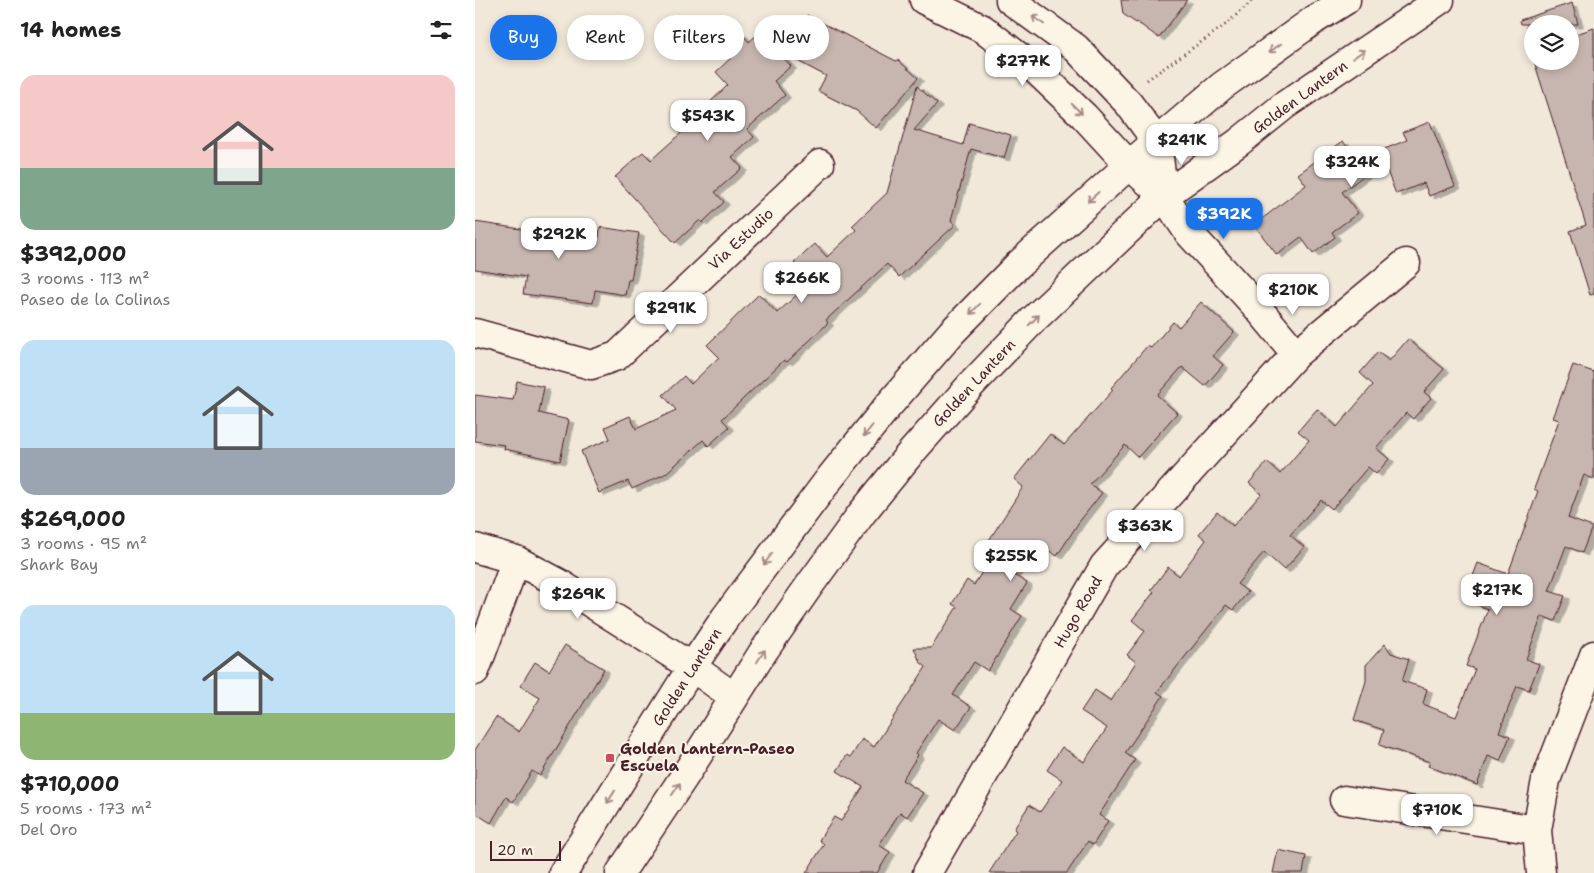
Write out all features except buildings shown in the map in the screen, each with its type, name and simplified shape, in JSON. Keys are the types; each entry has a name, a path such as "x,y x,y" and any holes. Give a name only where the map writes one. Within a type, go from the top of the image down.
{"main road":[{"path":"924,0 983,29 1036,70 1084,116 1129,165 1164,196 1188,232 1256,306 1296,354"},
{"path":"1011,0 1076,48 1129,104 1157,142 1164,196"},
{"name":"Golden Lantern","path":"563,873 692,667 725,618 830,478 888,406 946,339 1018,265 1129,165 1223,86 1346,0"},
{"name":"Golden Lantern","path":"620,873 763,652 809,586 862,513 909,455 970,386 1034,319 1164,196 1239,142 1293,99 1440,0"},
{"name":"Via Estudio","path":"475,333 591,365 617,356 820,164"},
{"name":"Hugo Road","path":"927,873 1104,566 1296,354 1406,263"},
{"path":"475,548 516,560 559,583 692,667 735,697"},
{"path":"475,672 516,560"},
{"path":"1541,873 1537,830 1546,780 1594,655"},
{"path":"1344,800 1537,830"}],"path":[{"path":"1147,80 1224,26 1253,0"}],"place":[{"name":"Golden Lantern-Paseo Escuela","path":"610,758"}]}
